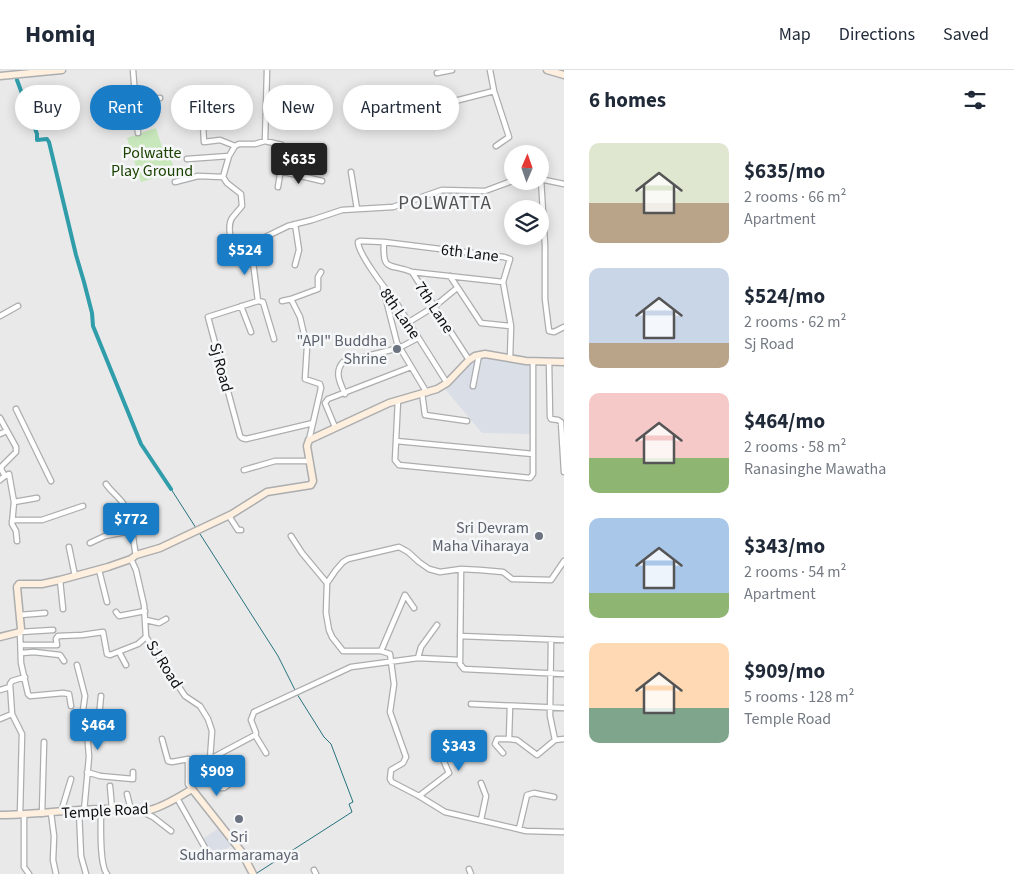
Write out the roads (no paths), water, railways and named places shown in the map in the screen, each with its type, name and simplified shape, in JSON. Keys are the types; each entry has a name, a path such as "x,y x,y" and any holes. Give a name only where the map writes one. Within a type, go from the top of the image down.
{"street":[{"path":"0,76 62,70"},
{"path":"133,70 134,85"},
{"path":"265,141 267,70"},
{"path":"437,73 452,70"},
{"path":"490,70 494,91 509,137 496,146"},
{"path":"546,70 564,75"},
{"path":"459,100 494,91"},
{"path":"203,130 204,142 220,140 235,146"},
{"path":"278,187 284,149 282,145 265,141 235,146 229,156 223,177 227,183 239,191 243,202 240,210 231,220 231,241 236,245 247,246 288,226 342,210 393,207 442,190 485,191 504,184"},
{"path":"187,159 229,156"},
{"path":"280,171 322,181"},
{"path":"351,172 357,209"},
{"path":"175,182 198,176 223,177"},
{"path":"549,181 564,184"},
{"path":"541,190 545,245 545,299 549,331 554,332 564,327"},
{"path":"295,224 299,250 295,266"},
{"name":"6th Lane","path":"358,242 362,240 384,242 508,257 510,260 503,282 511,326 510,358"},
{"name":"8th Lane","path":"358,242 358,246 383,287 392,296 447,383"},
{"name":"7th Lane","path":"384,242 384,259 386,263 395,268 412,272 469,360"},
{"path":"247,246 254,262 258,301 263,302 274,339"},
{"path":"282,302 318,289 318,277 321,272"},
{"path":"412,272 503,282"},
{"path":"450,276 481,323 511,326"},
{"path":"383,287 399,348 424,393 425,415 467,420"},
{"path":"409,322 435,306 457,288"},
{"path":"71,706 69,694 30,696 28,694 21,663 22,646 18,587 20,584 42,584 99,570 160,548 229,516 266,492 311,485 313,481 306,446 322,388 317,382 305,379 307,347 300,317 290,298"},
{"name":"Sj Road","path":"258,301 208,317 240,436 246,438 313,423"},
{"path":"0,316 18,306"},
{"path":"242,306 251,332"},
{"path":"345,394 339,381 340,364 399,348 418,338"},
{"path":"309,440 389,403 437,389 447,383 469,360 479,355 484,354 533,361 564,362"},
{"path":"473,386 479,355"},
{"path":"398,400 395,460 399,465 530,478 533,474 533,361"},
{"path":"549,361 550,416 551,420 561,422 564,472"},
{"path":"335,427 325,403 328,400 411,367"},
{"path":"16,409 51,481"},
{"path":"0,418 8,431 16,452 2,466 4,476"},
{"path":"0,434 8,431"},
{"path":"396,441 533,454"},
{"path":"244,470 275,461 309,461"},
{"path":"0,480 9,474 11,495 14,502 12,524 16,531 16,541"},
{"name":"SJ Road","path":"106,484 126,508 131,531 133,557 145,611 146,637 185,696 200,706 208,719 212,731 210,759 205,771"},
{"path":"14,502 37,498"},
{"path":"12,521 42,520 83,506"},
{"path":"229,516 238,530 241,530"},
{"path":"90,543 105,536 131,531"},
{"path":"291,536 302,553 327,583"},
{"path":"69,547 75,576"},
{"path":"564,562 551,580 512,579 503,572 461,569 440,572 429,569 399,547 343,562 327,583 326,603 329,630 343,651 390,654 394,684 390,712 406,757 403,762 391,770 390,779 444,812 526,831 564,832"},
{"path":"461,569 460,664 464,669 564,674"},
{"path":"99,570 107,602"},
{"path":"60,580 63,609"},
{"path":"380,652 405,595 414,608"},
{"path":"116,612 119,616 145,611"},
{"path":"20,615 45,613"},
{"path":"146,620 159,623 166,619"},
{"path":"418,658 421,647 437,625"},
{"path":"0,637 20,632 53,630"},
{"path":"22,646 57,645 56,639 58,636 103,632 107,654 110,655 138,644 146,637"},
{"path":"460,636 564,640"},
{"path":"551,640 550,716 555,740"},
{"path":"22,653 34,652 60,655 64,661"},
{"path":"119,652 126,665"},
{"path":"266,753 255,734 251,717 260,708 351,667 418,658 460,660"},
{"path":"77,665 85,696 83,710 89,757 82,811 82,856 86,874"},
{"path":"25,677 12,681 10,687 12,714 22,734 24,867 29,874"},
{"path":"0,690 10,687"},
{"path":"87,731 98,727 101,696"},
{"path":"470,704 564,708"},
{"path":"509,739 510,706"},
{"path":"0,718 12,714"},
{"path":"210,759 255,734"},
{"path":"419,796 449,773 441,755 442,745 472,735"},
{"path":"162,739 168,761 188,759 190,787 241,851 253,874"},
{"path":"503,753 495,744 497,739 517,740 538,755 555,740 564,740"},
{"path":"42,814 44,742"},
{"path":"190,787 205,771 221,788 235,780"},
{"path":"87,772 100,776 133,779 133,772"},
{"path":"61,812 71,779"},
{"path":"481,783 486,796 481,820"},
{"path":"110,786 112,809"},
{"name":"Temple Road","path":"0,815 101,809 150,810 176,798 190,787"},
{"path":"518,829 527,795 534,793 554,797"},
{"path":"127,794 131,810"},
{"path":"176,798 209,855"},
{"path":"101,809 102,860 104,871 107,874"},
{"path":"141,811 153,817 171,831"},
{"path":"50,813 54,836 53,860 56,874"}],"waterway":[{"path":"17,80 37,134 37,140 47,139 49,142 92,313 93,326 141,444 171,489"},
{"path":"171,489 196,528"},
{"path":"200,534 278,656 295,690"},
{"path":"257,873 352,812 349,804 353,802 331,744 324,737 297,694"}],"place":[{"name":"\"API\" Buddha Shrine","path":"397,349"},
{"name":"Sri Devram Maha Viharaya","path":"539,536"},
{"name":"Sri Sudharmaramaya","path":"239,819"}],"district":[{"name":"POLWATTA","path":"445,202"}],"park label":[{"name":"Polwatte Play Ground","path":"152,161"}]}
